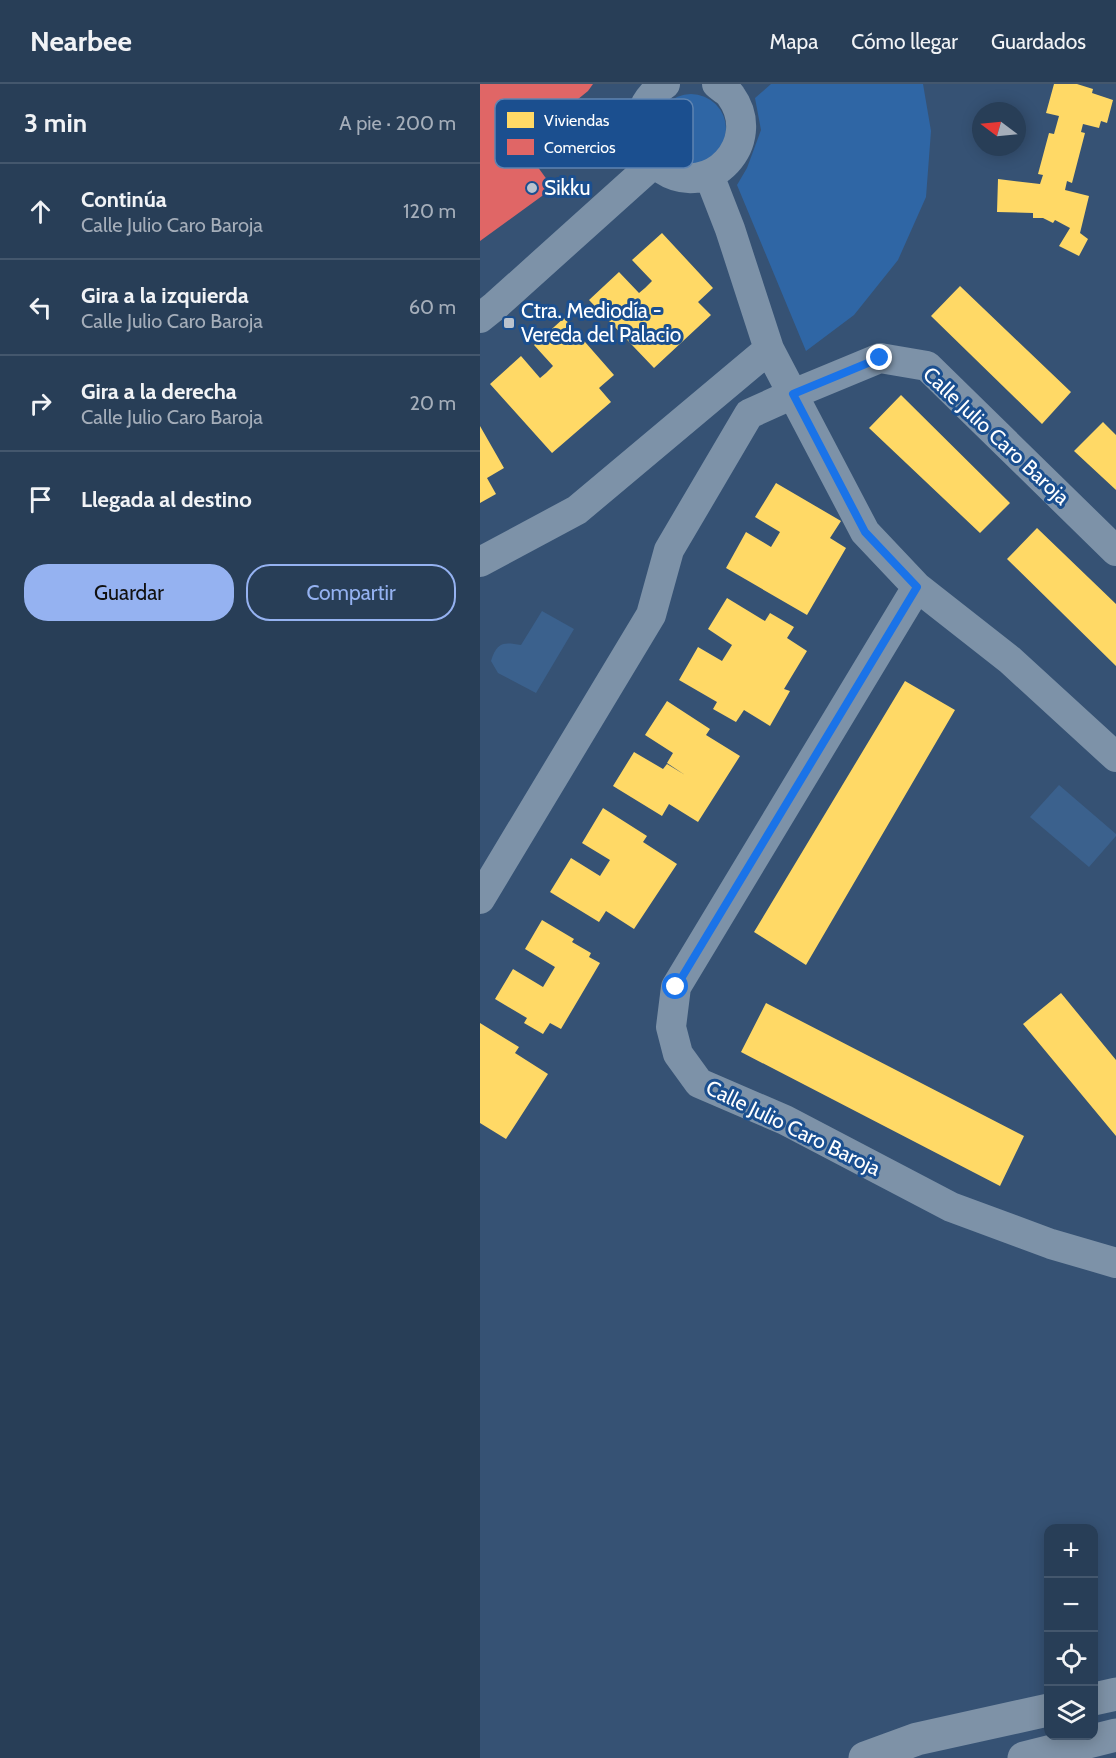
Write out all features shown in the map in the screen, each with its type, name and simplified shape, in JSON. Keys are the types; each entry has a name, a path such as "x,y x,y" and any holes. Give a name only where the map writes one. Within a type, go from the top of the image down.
{"highway":[{"path":"1098,1698 1116,1694"},
{"path":"865,1758 917,1739 1044,1711"},
{"path":"1024,1758 1116,1735"}],"street":[{"path":"650,99 655,91 665,84"},
{"path":"661,168 670,174 690,179 710,175 726,165 737,149 742,130 739,111 730,88"},
{"path":"480,318 648,168"},
{"path":"710,175 769,349 865,532 917,587 1010,660 1116,757"},
{"path":"480,562 577,510 769,349"},
{"name":"Calle Julio Caro Baroja","path":"480,899 651,615 669,550 749,414 880,358 927,366 1116,552"},
{"name":"Calle Julio Caro Baroja","path":"917,587 676,987 670,1027 678,1054 699,1083 784,1120 951,1206 1051,1244 1116,1263"}],"shaded area":[{"path":"771,84 923,84 931,131 926,197 898,260 854,315 806,351 737,185 747,168 761,130 755,98"},
{"path":"691,94 704,97 720,110 725,122 725,136 720,148 710,158 693,164 693,99 674,99"},
{"path":"542,611 574,629 536,693 498,673 491,661 498,647 505,644 521,645"},
{"path":"1059,785 1116,834 1089,867 1030,817"}],"building: Viviendas":[{"path":"1054,84 1077,84 1093,89 1092,93 1113,100 1107,123 1101,121 1099,128 1083,124 1081,132 1085,133 1072,183 1067,181 1065,190 1089,196 1080,233 1088,239 1079,256 1059,246 1070,228 1055,220 1053,223 1043,218 1033,218 1033,213 997,212 998,179 1040,184 1043,175 1038,174 1049,133 1054,134 1059,116 1046,113"},
{"path":"662,233 713,288 698,302 711,315 654,368 589,300 619,272 639,293 645,288 652,281 632,260"},
{"path":"960,286 1071,392 1042,424 931,316"},
{"path":"564,318 614,375 599,388 611,402 552,453 490,384 521,356 540,378 546,373 553,366 534,345"},
{"path":"901,395 1010,503 980,533 869,428"},
{"path":"1103,422 1116,435 1116,490 1074,451"},
{"path":"480,426 504,468 487,478 496,494 480,503"},
{"path":"776,483 841,521 830,538 846,548 807,615 726,568 746,532 771,547 780,532 755,517"},
{"path":"1037,528 1116,604 1116,666 1007,559"},
{"path":"727,598 765,621 770,613 794,627 787,638 807,651 784,689 790,691 770,726 744,710 736,722 713,709 717,702 679,680 698,647 722,661 732,645 708,629"},
{"path":"905,681 955,710 806,965 754,932"},
{"path":"667,701 710,729 706,735 740,756 698,822 669,804 662,816 613,786 634,752 663,769 667,764 685,775 667,763 673,753 645,735"},
{"path":"603,808 647,836 643,842 677,864 634,929 606,911 599,922 550,892 571,858 600,876 610,860 582,843"},
{"path":"542,920 574,939 572,942 591,953 589,957 600,963 561,1029 550,1023 543,1034 524,1023 527,1018 495,999 513,969 543,987 555,967 525,949"},
{"path":"1061,993 1116,1060 1116,1136 1023,1024"},
{"path":"766,1003 1024,1136 1000,1186 741,1052"},
{"path":"480,1023 519,1047 515,1053 548,1074 506,1139 480,1123"}],"building: Comercios":[{"path":"480,84 593,84 578,99 495,99 495,168 539,168 553,188 480,241"}],"place":[{"name":"Sikku","path":"532,188"},
{"name":"Ctra. Mediodía - Vereda del Palacio","path":"509,323"}],"route":[{"path":"676,987 917,587 865,532 793,394 880,358"}]}
